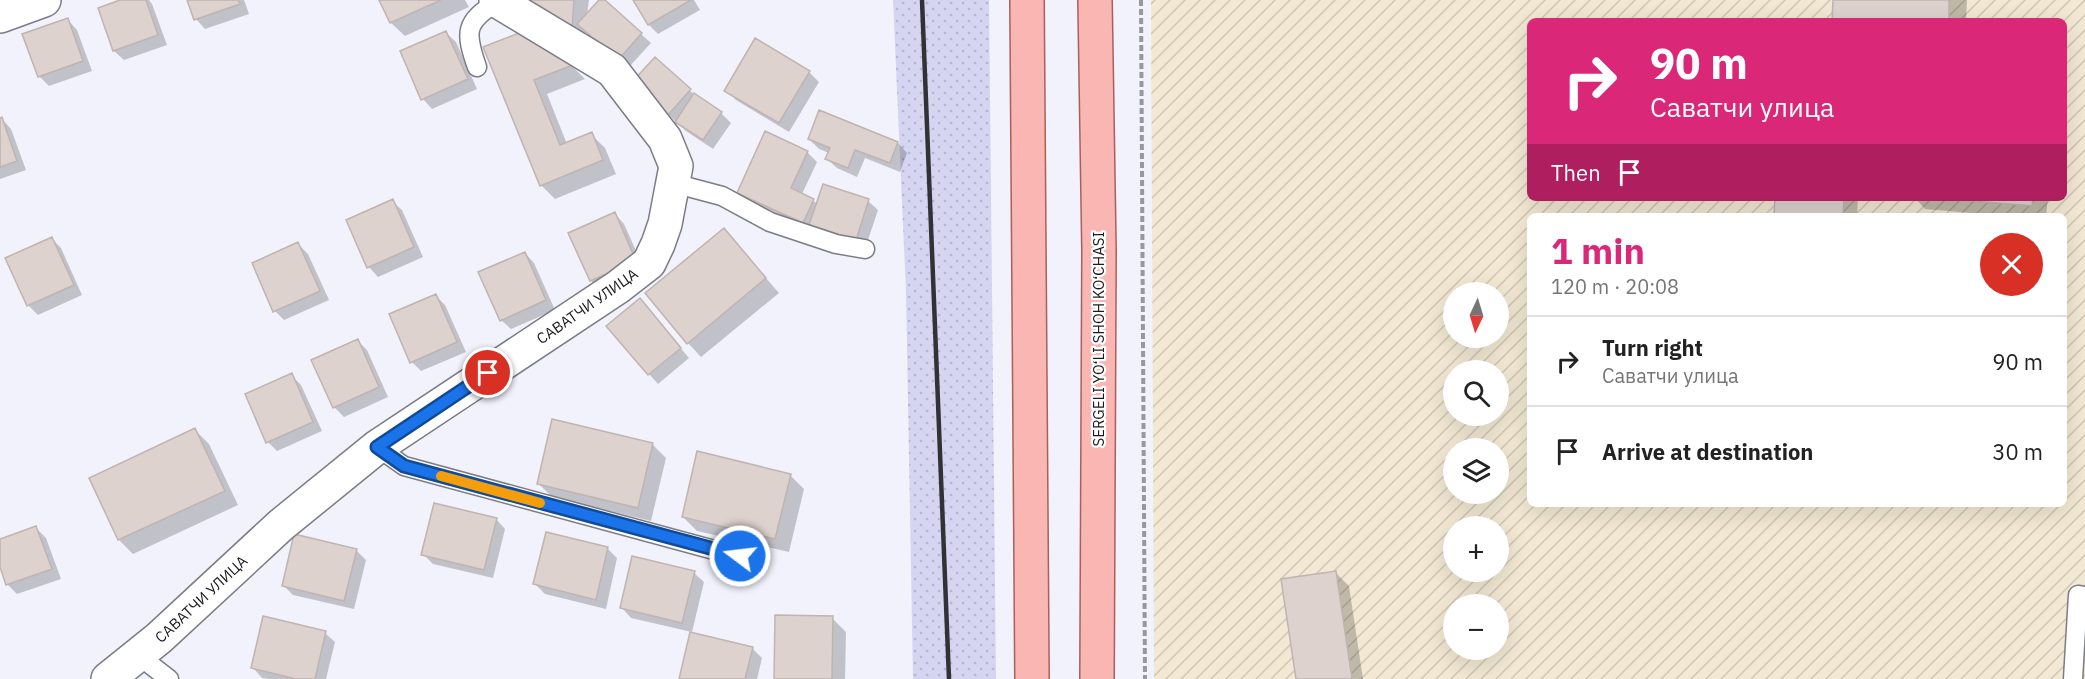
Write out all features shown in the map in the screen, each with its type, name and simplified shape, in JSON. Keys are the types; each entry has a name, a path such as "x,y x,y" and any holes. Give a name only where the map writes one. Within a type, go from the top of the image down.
{"main road":[{"path":"1027,0 1032,679"},
{"name":"SERGELI YO‘LI SHOH KO‘CHASI","path":"1095,0 1099,251 1097,679"}],"street":[{"path":"0,16 44,0"},
{"name":"САВАТЧИ УЛИЦА","path":"108,679 159,638 281,525 377,447 618,287 649,263 665,224 676,166 665,139 612,70 496,1"}],"lane":[{"path":"477,67 468,43 469,28 482,11 496,1"},
{"path":"673,183 722,196 770,222 836,244 865,249"},
{"path":"377,447 404,466 740,556"},
{"path":"2073,679 2078,595 2085,596"},
{"path":"138,655 169,679"}],"path":[{"path":"1141,0 1145,679"}],"shaded area":[{"path":"893,0 989,0 996,679 913,679 906,291"},
{"path":"1151,0 2085,0 2085,679 1154,679"}],"building":[{"path":"120,0 146,0 158,35 113,51 98,8"},
{"path":"187,0 238,0 240,4 194,20"},
{"path":"379,0 441,0 390,23"},
{"path":"515,0 574,0 572,28"},
{"path":"599,0 605,0 642,33 618,60 577,24"},
{"path":"633,0 691,0 648,25"},
{"path":"1833,0 1949,0 1949,18 1832,18"},
{"path":"68,18 83,61 38,77 22,34"},
{"path":"446,31 468,79 421,100 400,51"},
{"path":"524,31 573,65 534,80 560,145 592,132 603,160 540,186 483,47"},
{"path":"755,38 810,71 779,123 724,91"},
{"path":"655,57 691,89 668,115 632,82"},
{"path":"694,93 722,112 703,140 675,122"},
{"path":"819,110 898,142 890,163 855,150 848,168 825,159 830,148 808,139"},
{"path":"2,117 17,161 0,167 0,118"},
{"path":"765,131 808,151 791,188 814,199 803,223 737,193"},
{"path":"823,184 869,199 856,240 809,225"},
{"path":"393,199 414,247 367,268 346,220"},
{"path":"1775,201 1844,201 1843,213 1774,213"},
{"path":"1973,201 2033,201 2032,206"},
{"path":"615,212 636,261 590,281 568,233"},
{"path":"724,228 766,278 687,344 645,293"},
{"path":"52,237 74,285 27,306 5,258"},
{"path":"298,242 320,291 273,312 252,263"},
{"path":"525,252 546,300 500,321 478,272"},
{"path":"436,294 457,342 410,363 389,314"},
{"path":"640,298 681,348 648,375 606,326"},
{"path":"358,339 379,387 333,408 311,360"},
{"path":"292,373 313,422 266,443 245,394"},
{"path":"552,419 653,443 638,508 537,484"},
{"path":"195,428 225,491 118,540 89,478"},
{"path":"697,451 791,474 775,539 682,517"},
{"path":"434,503 497,518 484,570 421,555"},
{"path":"36,526 52,569 6,585 0,567 0,539"},
{"path":"546,532 608,547 596,600 533,584"},
{"path":"294,534 357,549 344,601 282,586"},
{"path":"632,556 695,571 682,623 620,608"},
{"path":"1336,571 1352,679 1296,679 1281,579"},
{"path":"775,615 833,616 832,679 774,679"},
{"path":"263,616 326,631 315,679 296,679 251,668"},
{"path":"690,632 753,647 745,679 679,679"}],"railway":[{"path":"922,0 949,679"}],"slow traffic":[{"path":"441,476 540,503"}],"route":[{"path":"488,373 377,447 404,466 740,556"}]}
